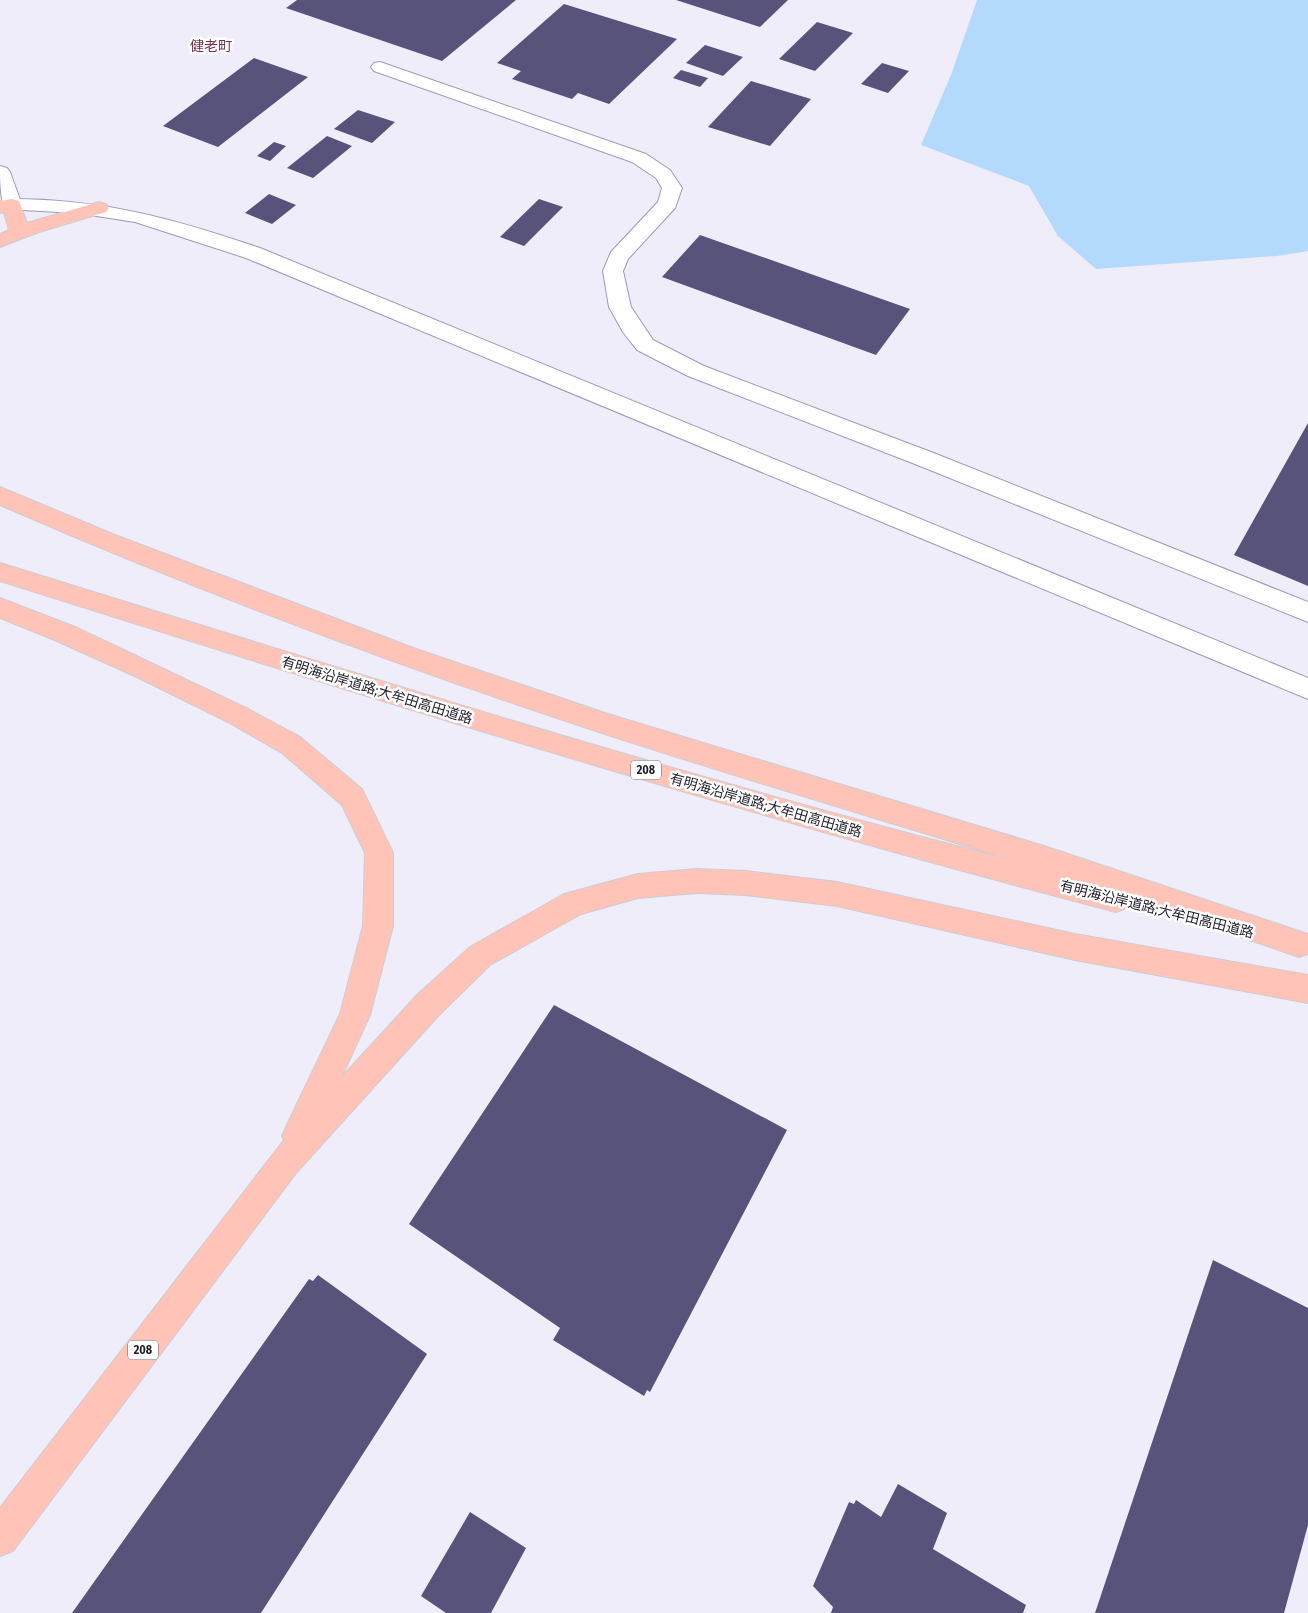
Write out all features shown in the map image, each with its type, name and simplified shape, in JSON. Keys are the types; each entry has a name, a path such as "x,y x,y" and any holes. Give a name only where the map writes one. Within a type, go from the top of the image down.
{"highway":[{"path":"6,206 20,233"},
{"path":"0,241 99,208"},
{"path":"0,495 106,541 407,656 607,724 1044,858 1303,945"},
{"name":"有明海沿岸道路;大牟田高田道路","path":"0,572 466,717 705,788 975,864 1303,945"},
{"path":"0,608 140,667 237,715 291,745 352,797 379,853 378,926 355,1015 285,1162"},
{"path":"285,1162 428,1005 480,956 574,903 638,886 696,881 746,883 837,894 1075,947 1308,989"},
{"name":"208","path":"0,1538 285,1162"}],"street":[{"path":"380,67 639,158 664,174 672,188 668,204 618,257 613,271 620,306 631,327 646,345 652,349 696,371 923,458 1308,612"},
{"path":"0,172 6,206 54,204 99,208 131,214 183,228 253,253 1308,689"}],"water":[{"path":"977,0 1308,0 1308,251 1277,256 1096,269 1058,236 1029,186 921,145 951,75"}],"building":[{"path":"297,0 516,0 442,61 286,8"},
{"path":"676,0 788,0 760,27"},
{"path":"564,4 677,39 609,104 578,93 572,99 512,79 521,71 497,63"},
{"path":"817,22 853,33 815,71 779,59"},
{"path":"705,45 743,57 723,76 686,63"},
{"path":"254,58 308,77 218,147 163,126"},
{"path":"882,63 909,71 888,93 861,84"},
{"path":"681,70 708,78 700,87 673,78"},
{"path":"751,81 811,99 770,146 708,127"},
{"path":"358,110 395,122 372,143 334,129"},
{"path":"327,136 352,146 313,178 287,168"},
{"path":"274,142 286,146 270,161 257,156"},
{"path":"269,194 296,205 272,224 245,213"},
{"path":"539,199 563,207 524,246 500,237"},
{"path":"700,235 910,309 876,355 662,277"},
{"path":"1308,423 1308,586 1234,555"},
{"path":"554,1005 787,1130 650,1392 647,1390 644,1396 553,1340 560,1328 409,1224"},
{"path":"1213,1260 1308,1308 1308,1525 1284,1613 1095,1613"},
{"path":"318,1275 427,1354 261,1613 72,1613 309,1279 313,1281"},
{"path":"898,1484 947,1513 933,1549 1026,1605 1023,1613 831,1613 833,1607 813,1586 849,1502 854,1504 856,1500 881,1517"},
{"path":"470,1512 526,1548 491,1613 446,1613 421,1596"}],"district":[{"name":"健老町","path":"211,46"}]}
